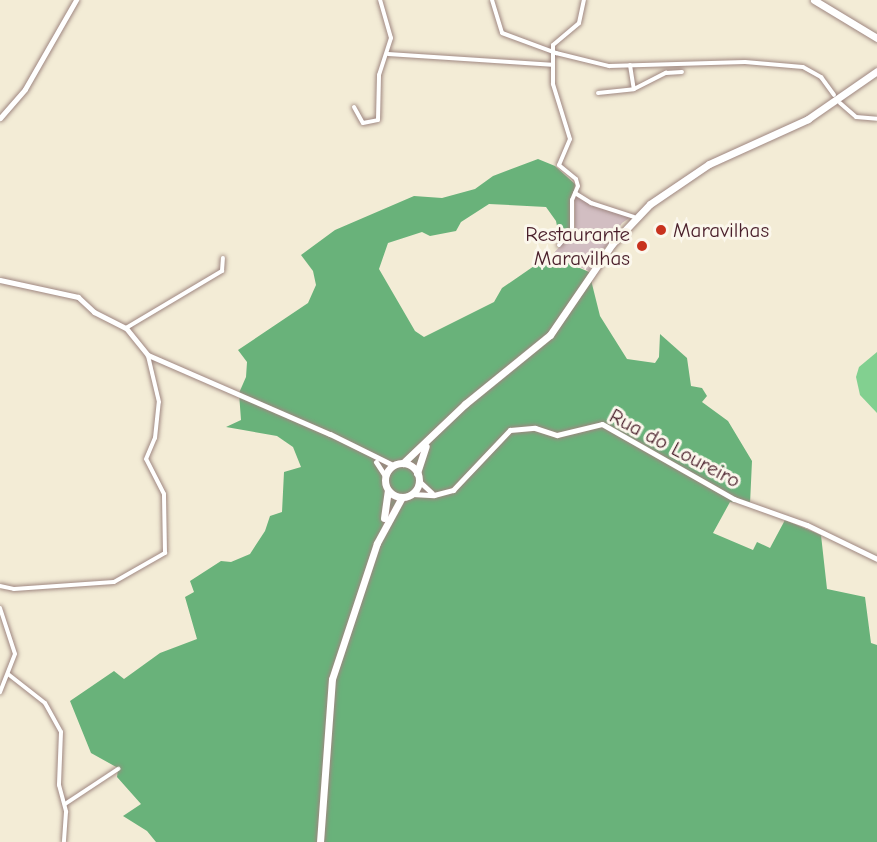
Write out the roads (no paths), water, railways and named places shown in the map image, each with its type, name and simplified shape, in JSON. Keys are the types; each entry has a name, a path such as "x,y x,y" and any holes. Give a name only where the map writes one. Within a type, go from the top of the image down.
{"main road":[{"path":"814,0 877,38"},
{"path":"868,32 877,43"},
{"path":"320,842 332,680 377,543 388,491 385,476 393,465 403,463 550,335 634,217 686,177 785,132 836,104 877,71"},
{"path":"388,491 402,497 412,494 419,482 417,473 420,456 432,436"},
{"path":"403,463 417,473"},
{"path":"377,543 402,497"}],"street":[{"path":"0,118 25,89 76,0"},
{"path":"354,107 363,123 378,120 379,75 388,54 391,38 380,0"},
{"path":"492,0 502,33 552,52 609,66 745,62 803,67 821,77 834,95"},
{"path":"559,244 572,229 576,179 559,165 570,139 552,65 552,52 555,40 579,23 584,0"},
{"path":"388,54 552,65"},
{"path":"662,63 662,75"},
{"path":"630,65 634,89"},
{"path":"598,93 634,89 662,75 682,72"},
{"path":"836,104 856,117 877,120"},
{"path":"575,194 591,203 634,217"},
{"path":"126,328 211,279 225,267 223,258"},
{"path":"0,280 78,297 94,312 126,328 148,355 159,402 155,438 146,459 164,494 165,553 114,582 14,589 0,586"},
{"path":"148,355 330,434 371,457 393,465"},
{"name":"Rua do Loureiro","path":"440,495 460,483 510,430 536,428 557,435 602,424 734,499 807,525 877,559"},
{"path":"371,457 385,476"},
{"path":"419,482 426,490 440,495"},
{"path":"412,494 440,495"},
{"path":"0,608 15,654 0,692"},
{"path":"8,674 45,703 61,732 59,785 65,804 64,842"},
{"path":"65,804 118,769"}],"place":[{"name":"Maravilhas","path":"661,230"},
{"name":"Restaurante Maravilhas","path":"642,246"}]}
